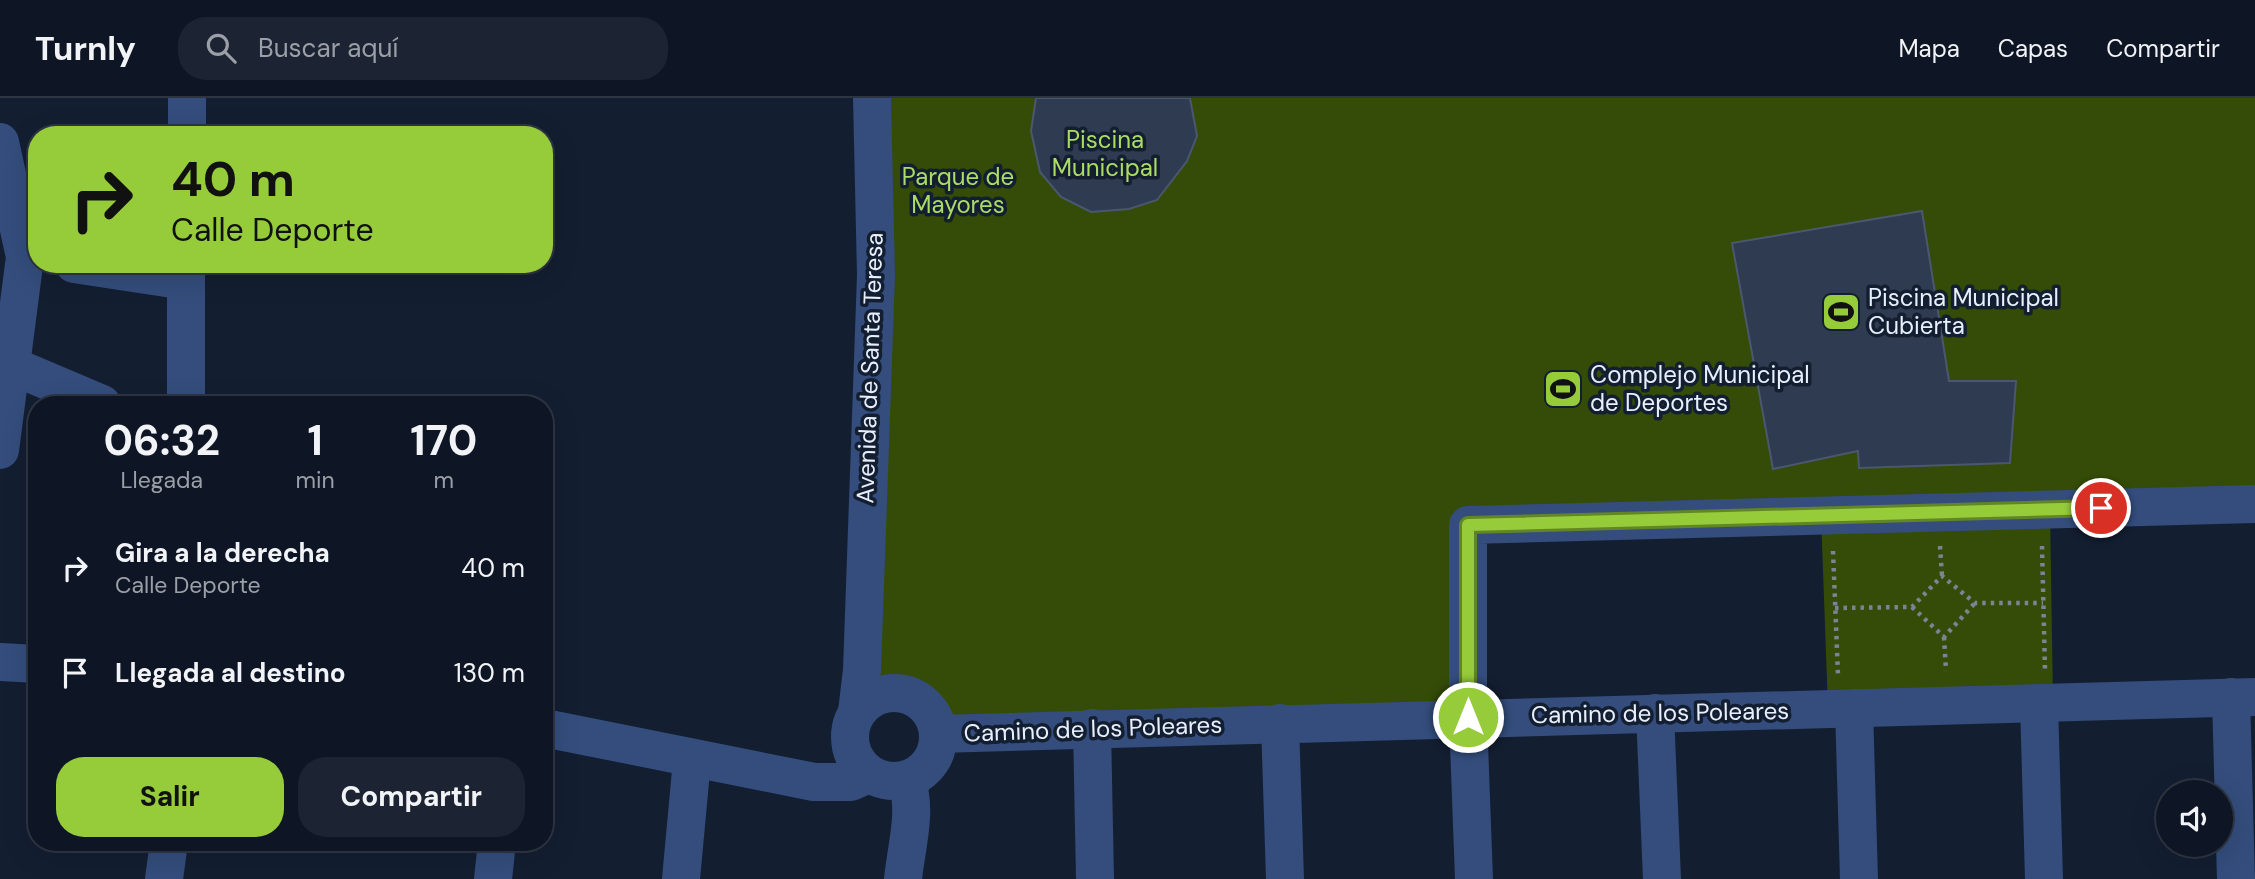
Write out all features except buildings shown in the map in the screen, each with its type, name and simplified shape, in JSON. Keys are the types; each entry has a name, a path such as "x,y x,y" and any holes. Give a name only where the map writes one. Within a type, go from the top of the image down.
{"street":[{"path":"187,98 187,126"},
{"name":"Avenida de Santa Teresa","path":"857,712 862,670 876,275 872,98"},
{"path":"0,142 20,256 0,450"},
{"path":"186,273 186,396"},
{"path":"10,365 83,396"},
{"path":"1474,879 1468,717 1468,525 2255,504"},
{"name":"Avenida de Santa Teresa","path":"861,639 870,661 893,693"},
{"path":"0,662 28,664"},
{"path":"553,730 692,760 785,775 810,771 836,762 876,768 930,762 937,749 938,734 933,717 925,705 911,696 893,693 874,698 857,712 852,724 876,768 911,792 903,879"},
{"path":"2236,879 2243,697"},
{"name":"Camino de los Poleares","path":"938,734 2243,697"},
{"path":"2043,703 2044,879"},
{"path":"1847,708 1859,879"},
{"path":"1655,713 1662,879"},
{"path":"1280,723 1285,879"},
{"path":"1092,728 1095,879"},
{"path":"681,879 692,760"},
{"path":"164,879 168,851"},
{"path":"493,879 496,851"}],"path":[{"path":"2041,510 2043,703"},
{"path":"1831,515 1835,608 1847,708"},
{"path":"1912,607 1942,576 1975,603 2043,603"},
{"path":"1835,608 1912,607 1944,637 1975,603"}],"green space":[{"name":"Complejo Municipal de Deportes","path":"874,98 2255,98 2255,504 2050,510 2053,702 1828,708 1821,516 1468,525 1468,717 933,717 921,704 907,696 892,694 874,698"}],"place":[{"name":"Piscina Municipal Cubierta","path":"1841,312"},
{"name":"Complejo Municipal de Deportes","path":"1563,389"}],"route":[{"path":"1468,717 1468,525 2101,508"}],"park label":[{"name":"Piscina Municipal","path":"1105,154"},
{"name":"Parque de Mayores","path":"958,191"}]}
